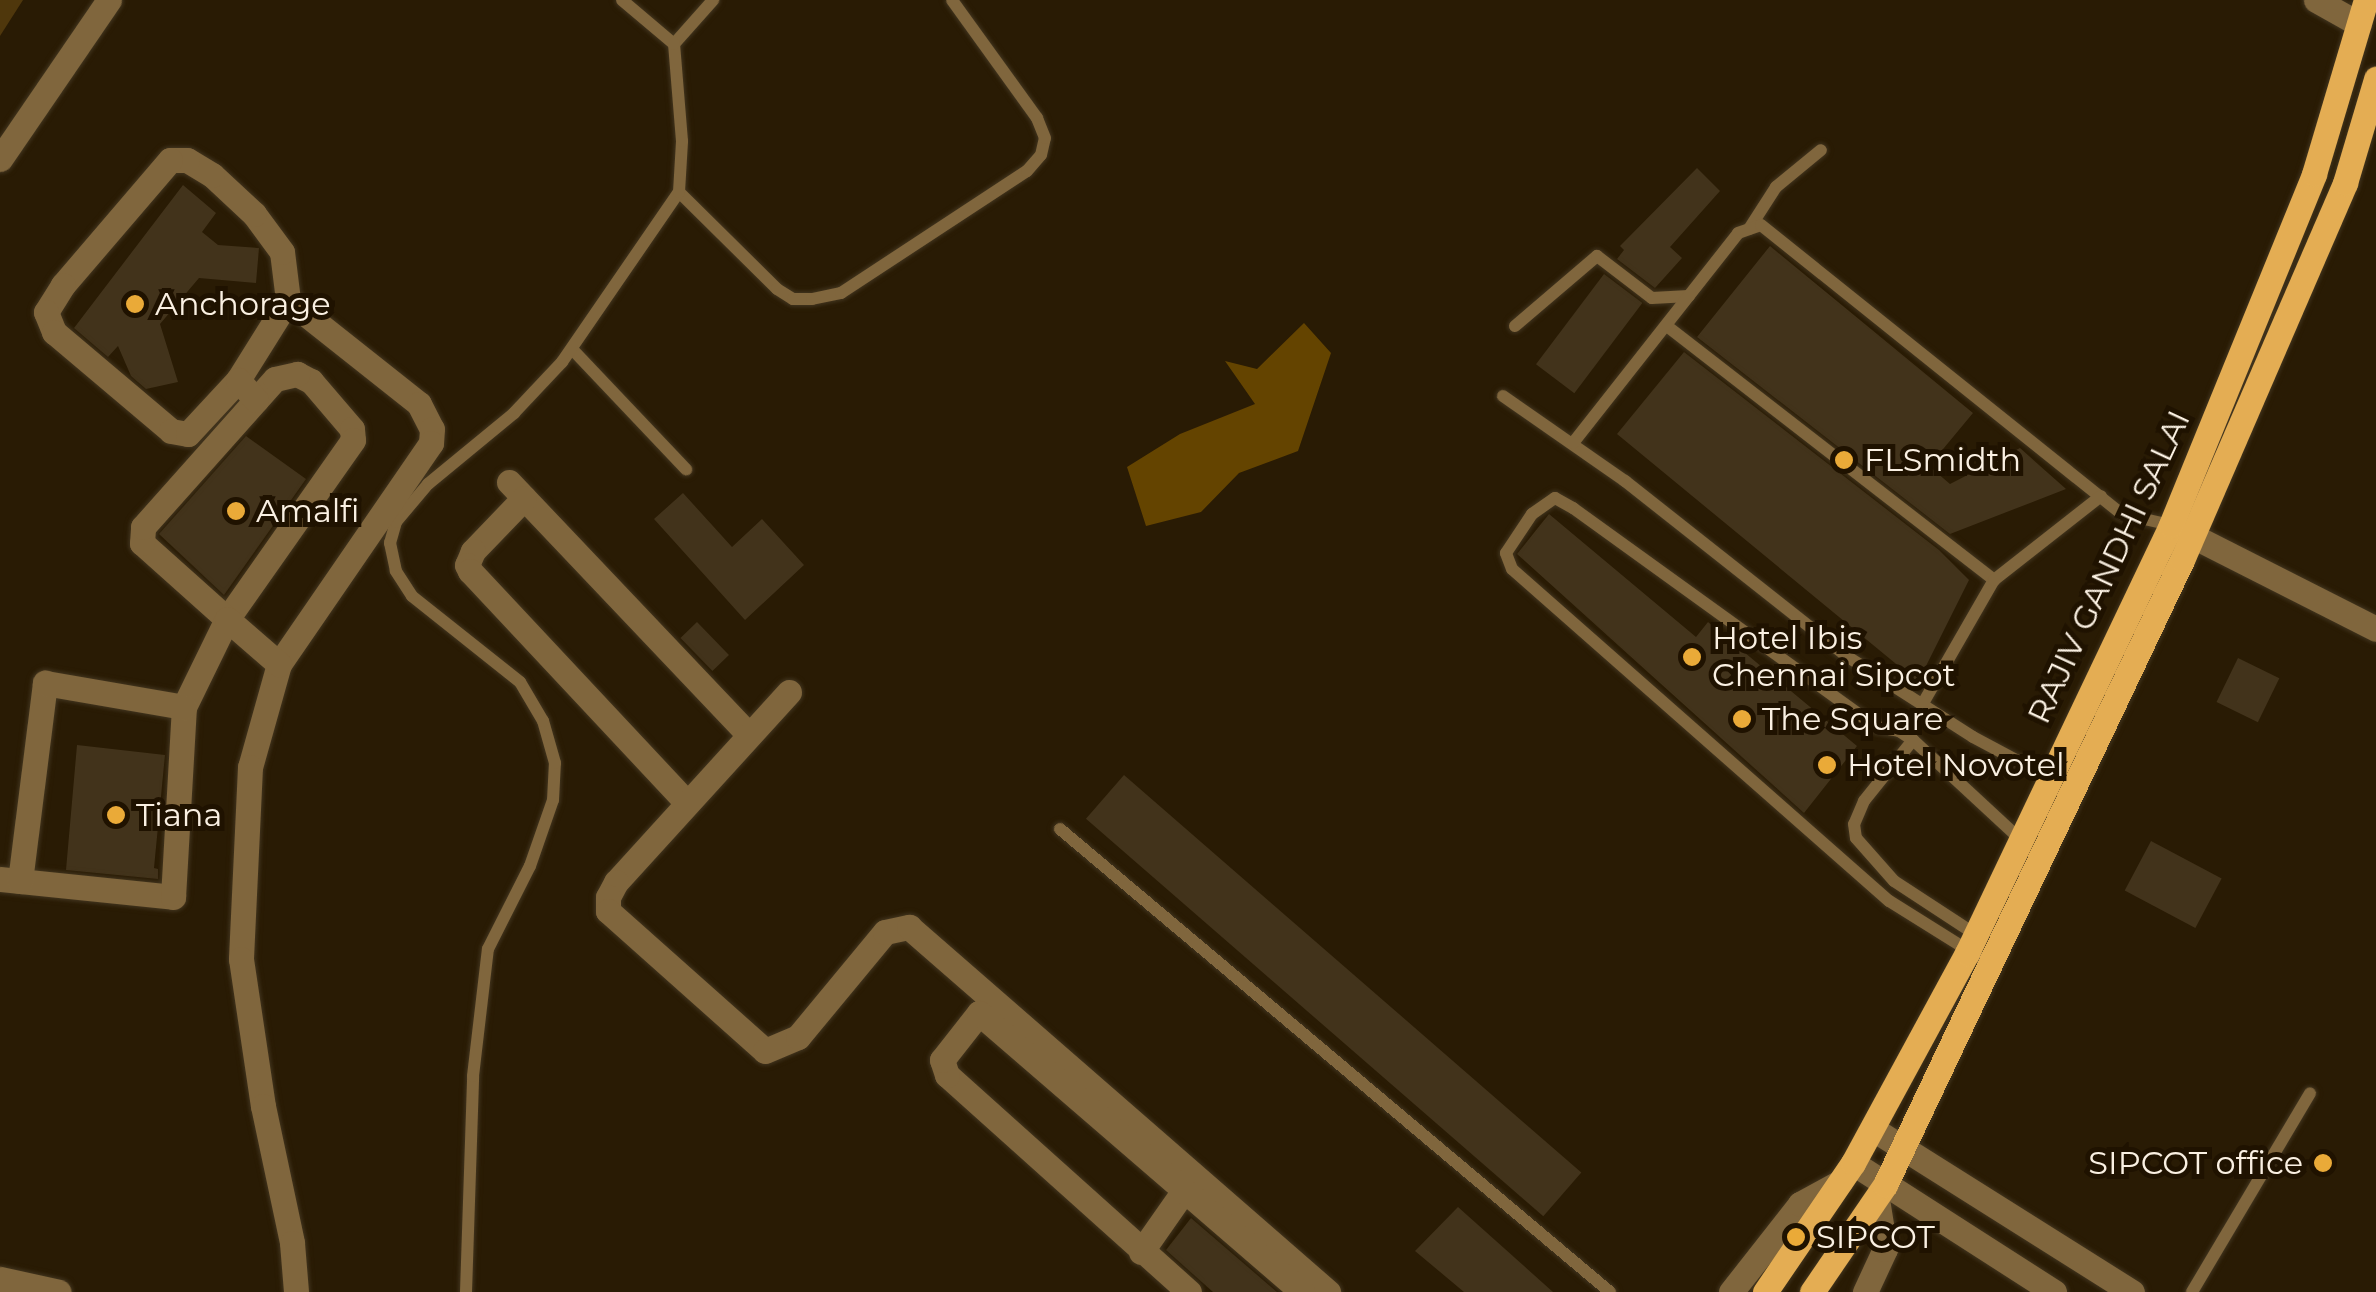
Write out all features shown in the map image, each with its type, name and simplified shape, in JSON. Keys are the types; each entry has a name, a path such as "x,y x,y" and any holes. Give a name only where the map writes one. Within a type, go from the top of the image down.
{"main road":[{"name":"RAJIV GANDHI SALAI","path":"1812,1292 1881,1192 1903,1148 2019,838 2182,530 2314,174 2363,12"},
{"name":"RAJIV GANDHI SALAI","path":"1764,1292 1846,1173 1977,951 2345,183 2376,79"}],"street":[{"path":"0,159 109,0"},
{"path":"2316,0 2363,12"},
{"path":"170,160 188,160 212,175 254,214 282,252 288,300 238,380 188,434 170,430 54,332 46,312 63,285 170,160"},
{"path":"288,300 419,404 432,429 431,444 279,664 250,767 241,959 263,1106 292,1243 296,1292"},
{"path":"184,707 45,684 10,880 174,897 184,707 227,618 353,440 352,429 311,381 297,374 275,379 146,522 141,536 142,544 227,618 279,664"},
{"path":"238,380 256,400"},
{"path":"686,802 470,571 467,565 473,551 517,490 747,733"},
{"path":"2182,530 2376,629"},
{"path":"789,692 747,733 616,882 608,897 608,911 765,1051 798,1037 884,932 909,927 1328,1292"},
{"path":"1188,1292 946,1075 946,1055 979,1012 1302,1292"},
{"path":"1873,1129 2132,1292"},
{"path":"1731,1292 1800,1204 1846,1173 2054,1292"},
{"path":"1141,1252 1183,1192"},
{"path":"1865,1292 1885,1249 1881,1192"},
{"path":"0,1280 59,1292"}],"lane":[{"path":"466,1292 474,1076 488,948 530,866 553,800 555,763 543,721 520,682 412,596 396,571 390,544 396,522 428,484 514,412 572,349 680,192 682,142 674,44 622,0"},
{"path":"674,44 713,0"},
{"path":"680,192 776,289 793,299 812,299 841,293 1027,170 1041,155 1046,138 1037,118 952,0"},
{"path":"1749,228 1776,187 1821,150"},
{"path":"1573,444 1738,233 1762,226 2122,514 2182,530"},
{"path":"1515,326 1597,256 1652,298 1688,296"},
{"path":"1668,327 1994,580"},
{"path":"572,349 686,469"},
{"path":"1502,396 1573,444 1848,657 1922,706 2048,777"},
{"path":"1922,706 1994,580 2101,496"},
{"path":"1977,951 1889,901 1512,569 1506,554 1532,514 1556,498 1877,727 1899,731 1913,740 2019,838"},
{"path":"1913,740 1864,801 1854,824 1856,838 1894,882 1977,951"},
{"path":"1060,829 1610,1292"},
{"path":"2192,1292 2310,1093"}],"shaded area":[{"path":"0,0 23,0 0,36"},
{"path":"1304,323 1331,353 1298,451 1239,473 1201,512 1146,526 1127,467 1180,434 1255,404 1225,361 1257,369"}],"building":[{"path":"1697,168 1720,191 1670,247 1682,258 1655,288 1617,259 1624,250 1620,246"},
{"name":"Anchorage","path":"183,185 216,213 202,232 218,245 259,248 256,283 199,278 160,324 178,382 146,389 131,376 118,346 108,357 74,328"},
{"path":"1770,246 1973,413 1929,466 1950,484 2020,448 2066,489 1950,534 1697,337"},
{"path":"1604,274 1642,303 1574,393 1536,364"},
{"path":"1684,352 1939,550 1969,580 1918,682 1617,434"},
{"name":"Amalfi","path":"246,436 306,479 224,595 159,534"},
{"path":"683,493 732,547 762,519 804,565 745,620 654,519"},
{"path":"1549,514 1696,637 1708,622 1857,746 1804,813 1517,554"},
{"path":"697,622 729,655 712,671 680,638"},
{"path":"2238,658 2279,678 2258,722 2217,702"},
{"name":"Tiana","path":"77,745 165,755 154,868 158,869 158,879 66,870"},
{"path":"1124,775 1581,1173 1543,1216 1086,819"},
{"path":"2151,841 2222,879 2195,928 2125,890"},
{"path":"1458,1207 1553,1292 1464,1292 1415,1251"},
{"path":"1191,1218 1277,1292 1213,1292 1166,1250"}],"place":[{"name":"Anchorage","path":"135,304"},
{"name":"FLSmidth","path":"1844,460"},
{"name":"Amalfi","path":"236,511"},
{"name":"Hotel Ibis Chennai Sipcot","path":"1692,657"},
{"name":"The Square","path":"1742,719"},
{"name":"Hotel Novotel","path":"1827,765"},
{"name":"Tiana","path":"116,815"},
{"name":"SIPCOT office","path":"2323,1163"},
{"name":"SIPCOT","path":"1796,1237"}]}
